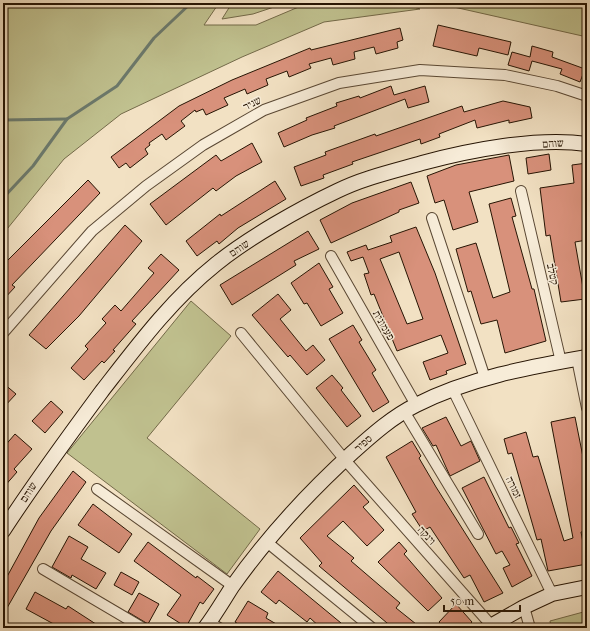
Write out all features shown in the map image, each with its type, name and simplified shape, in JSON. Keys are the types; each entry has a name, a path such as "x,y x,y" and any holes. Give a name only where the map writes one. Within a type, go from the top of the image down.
{"street":[{"name":"שניר","path":"3,333 92,231 146,186 203,145 264,110 339,84 420,70 505,75 557,86 587,96"},
{"name":"שוהם","path":"3,531 37,479 138,344 173,303 216,263 269,228 338,190 389,172 453,154 520,145 571,142 587,144"},
{"name":"קטלב","path":"521,191 561,362"},
{"path":"432,218 485,378"},
{"name":"פעמונית","path":"331,256 410,408 478,534"},
{"name":"וינקה","path":"240,333 344,460 489,626"},
{"name":"ספיר","path":"211,626 233,586 319,484 372,436 410,408 485,378 582,358"},
{"path":"582,358 587,408"},
{"name":"זמורה","path":"453,390 552,594"},
{"path":"97,489 233,586"},
{"path":"268,543 372,628"},
{"path":"43,569 143,628"},
{"path":"489,626 552,594 587,587"},
{"path":"524,607 530,628"}],"green space":[{"path":"3,3 219,3 204,25 256,25 308,3 402,3 420,9 324,22 242,57 121,114 64,159 3,234"},
{"path":"232,3 286,3 253,14 222,19"},
{"path":"436,3 587,3 587,37"},
{"path":"191,301 231,336 147,438 260,529 227,574 67,453"},
{"path":"587,611 587,628 551,628 550,621"}],"building":[{"path":"438,25 511,42 508,55 479,48 477,56 433,46"},
{"path":"400,28 403,40 397,42 398,48 376,54 374,47 354,52 355,59 333,65 331,58 309,64 311,68 289,77 287,71 266,79 268,85 247,94 245,89 224,98 228,105 206,115 203,109 196,112 195,110 181,121 185,126 166,140 162,134 149,143 150,145 145,149 148,154 130,168 126,163 119,168 111,157 179,106 232,80 310,48 311,50"},
{"path":"532,46 553,52 552,57 585,69 580,82 560,74 562,69 532,61 529,71 508,65 512,52 530,57"},
{"path":"391,86 394,95 425,86 429,102 408,108 405,99 284,147 278,133 307,120 306,118 337,106 336,103 359,96 360,98"},
{"path":"503,101 530,107 532,118 509,123 509,120 477,128 475,120 439,134 440,137 421,144 420,139 352,162 353,164 323,175 324,178 301,186 294,167 326,155 325,152 462,106 464,112"},
{"path":"252,143 262,162 236,176 216,191 213,188 166,225 150,204 216,155 221,161"},
{"path":"549,154 551,170 528,174 526,158"},
{"path":"509,155 514,181 469,192 478,222 453,230 444,200 435,203 427,176 456,165"},
{"path":"587,163 587,240 575,242 585,299 561,302 550,235 546,236 540,188 574,183 572,165"},
{"path":"88,180 100,193 12,285 15,287 3,300 3,265"},
{"path":"275,181 286,199 238,228 219,244 217,241 197,256 186,241 220,214 221,216"},
{"path":"411,182 419,203 399,210 399,212 331,243 320,220 352,203"},
{"path":"511,198 516,216 512,217 532,289 534,289 546,341 505,353 497,320 481,324 471,291 468,292 456,249 476,243 493,298 510,292 489,204"},
{"path":"125,225 142,241 79,316 46,349 29,335"},
{"path":"416,227 435,273 466,364 446,371 447,374 430,380 423,362 448,353 441,335 397,351 374,294 371,295 364,274 369,273 363,257 351,261 347,252 366,245 368,250 392,242 390,236","holes":["399,252 423,319 407,324 380,259"]},
{"path":"308,231 319,249 294,261 296,265 232,305 220,285"},
{"path":"161,254 179,270 132,321 136,324 113,350 115,351 104,363 102,361 84,380 71,368 88,349 85,346 106,323 102,319 115,305 121,311 154,273 148,268"},
{"path":"319,263 333,287 329,289 343,313 321,326 307,303 304,304 291,283"},
{"path":"278,294 291,310 280,319 306,351 313,345 325,360 307,375 290,355 288,357 252,315"},
{"path":"353,325 362,340 359,342 376,370 372,373 389,402 373,412 329,339"},
{"path":"332,375 343,388 341,390 361,416 347,427 316,388"},
{"path":"3,383 16,394 3,408"},
{"path":"51,401 63,412 45,433 32,421"},
{"path":"446,417 461,446 471,441 480,461 450,476 436,445 433,446 422,428"},
{"path":"575,417 587,477 587,531 581,532 587,564 548,571 541,539 537,540 512,453 508,454 504,439 526,432 533,457 538,456 564,541 573,538 551,422"},
{"path":"15,434 32,449 14,469 17,472 3,488 3,448"},
{"path":"412,441 421,456 419,458 436,487 503,593 484,602 470,575 464,578 430,527 423,531 412,514 416,512 386,457"},
{"path":"73,471 86,482 51,531 3,615 3,584 39,518"},
{"path":"484,477 509,528 511,527 519,543 516,544 532,576 512,587 503,568 510,565 502,551 496,554 462,488"},
{"path":"354,485 369,502 363,507 384,530 367,546 343,521 327,536 354,558 351,561 400,603 396,608 421,628 393,628 319,566 322,563 300,538"},
{"path":"93,504 132,534 119,553 78,525"},
{"path":"69,536 88,547 81,559 106,573 96,589 72,575 71,578 52,567"},
{"path":"148,542 196,578 197,576 214,589 203,604 200,602 186,627 167,615 181,595 134,561"},
{"path":"399,542 407,551 404,554 442,598 428,611 378,562"},
{"path":"278,571 341,623 337,628 321,628 310,618 307,622 279,600 276,604 261,592"},
{"path":"121,572 139,582 132,595 114,585"},
{"path":"35,592 66,609 68,606 102,628 61,628 26,609"},
{"path":"139,593 159,604 148,624 128,612"},
{"path":"248,601 268,613 266,618 283,628 245,628 235,622"},
{"path":"456,604 472,622 466,628 444,628 439,622"}],"waterway":[{"path":"3,198 33,166 67,119 117,86 154,38 191,3"},
{"path":"3,120 67,119"}]}
